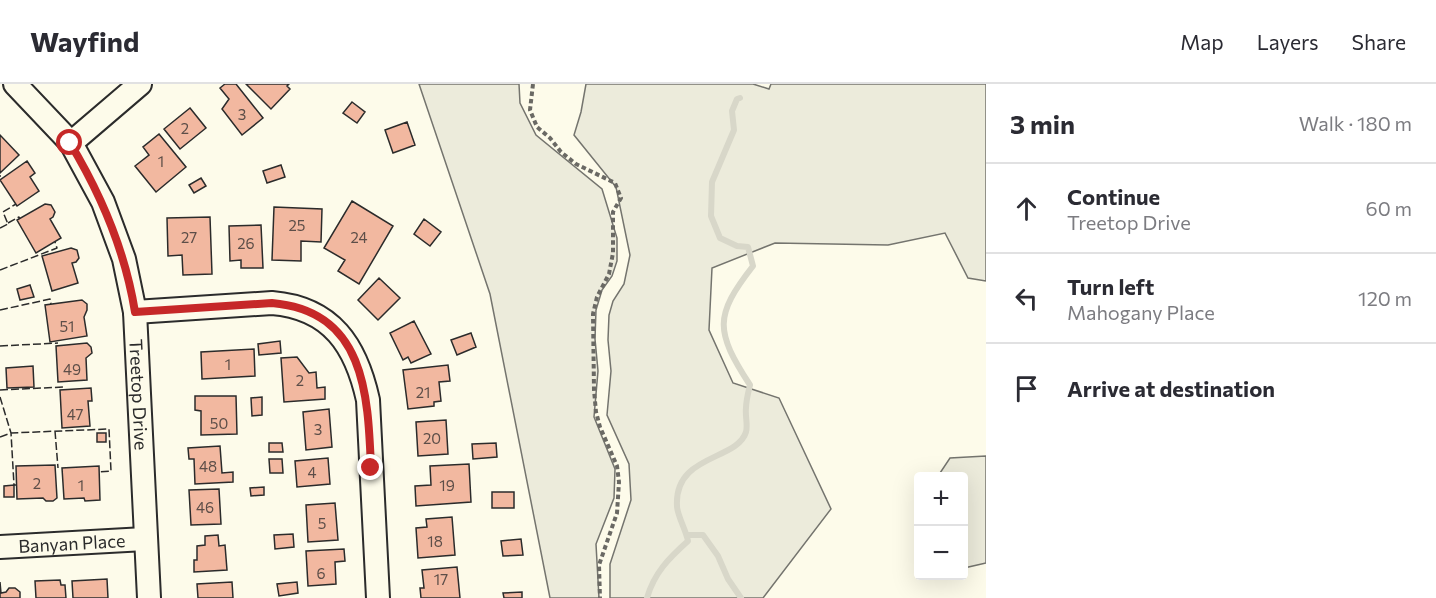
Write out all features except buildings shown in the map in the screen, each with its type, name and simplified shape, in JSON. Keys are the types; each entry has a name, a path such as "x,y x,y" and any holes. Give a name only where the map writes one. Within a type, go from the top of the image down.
{"street":[{"name":"Treetop Drive","path":"15,84 48,116 70,143 88,172 115,230 129,278 135,312 149,598"},
{"path":"70,143 140,84"},
{"path":"135,312 287,304 313,314 338,332 348,344 355,358 368,400 378,598"},
{"name":"Banyan Place","path":"0,547 145,538"}],"path":[{"path":"533,84 530,110 537,127 576,164 615,183 621,198 613,212 613,253 609,274 597,297 593,314 596,411 600,427 617,466 619,482 617,513 599,565 600,598"}],"shaded area":[{"path":"419,84 519,84 520,103 536,135 602,189 617,238 617,261 612,276 602,290 596,310 595,339 598,371 594,417 615,469 614,498 596,544 599,598 550,598 490,294"},
{"path":"586,84 753,84 769,89 771,84 986,84 986,281 968,278 945,233 888,245 775,243 712,268 709,330 733,383 779,398 831,509 763,598 610,598 610,564 631,500 629,464 607,415 611,371 608,340 609,315 613,301 624,284 630,255 616,187 574,135"},
{"path":"986,456 986,563 968,567 968,472 941,472 950,458"}],"waterway":[{"path":"647,598 663,566 688,541 677,506 679,489 685,477 695,467 731,448 740,441 747,429 746,405 750,385 730,351 725,337 724,324 731,298 753,266 748,247 737,246 720,238 711,216 712,182 734,130 732,111 737,99 740,98"},
{"path":"687,535 703,535 718,556 728,579 741,598"}],"fence":[{"path":"0,228 8,224 3,212 16,204"},
{"path":"8,223 19,217 20,219"},
{"path":"0,270 57,248 55,242"},
{"path":"0,310 50,299 51,304"},
{"path":"0,346 58,343"},
{"path":"0,390 63,387 63,390"},
{"path":"0,397 11,433 14,485 17,485"},
{"path":"0,437 11,433 109,429 111,471 99,472"},
{"path":"55,431 58,468"}],"route":[{"path":"70,143 88,172 115,230 131,287 135,312 211,306 287,304 313,314 338,332 348,344 363,378 368,400 371,468"}]}
